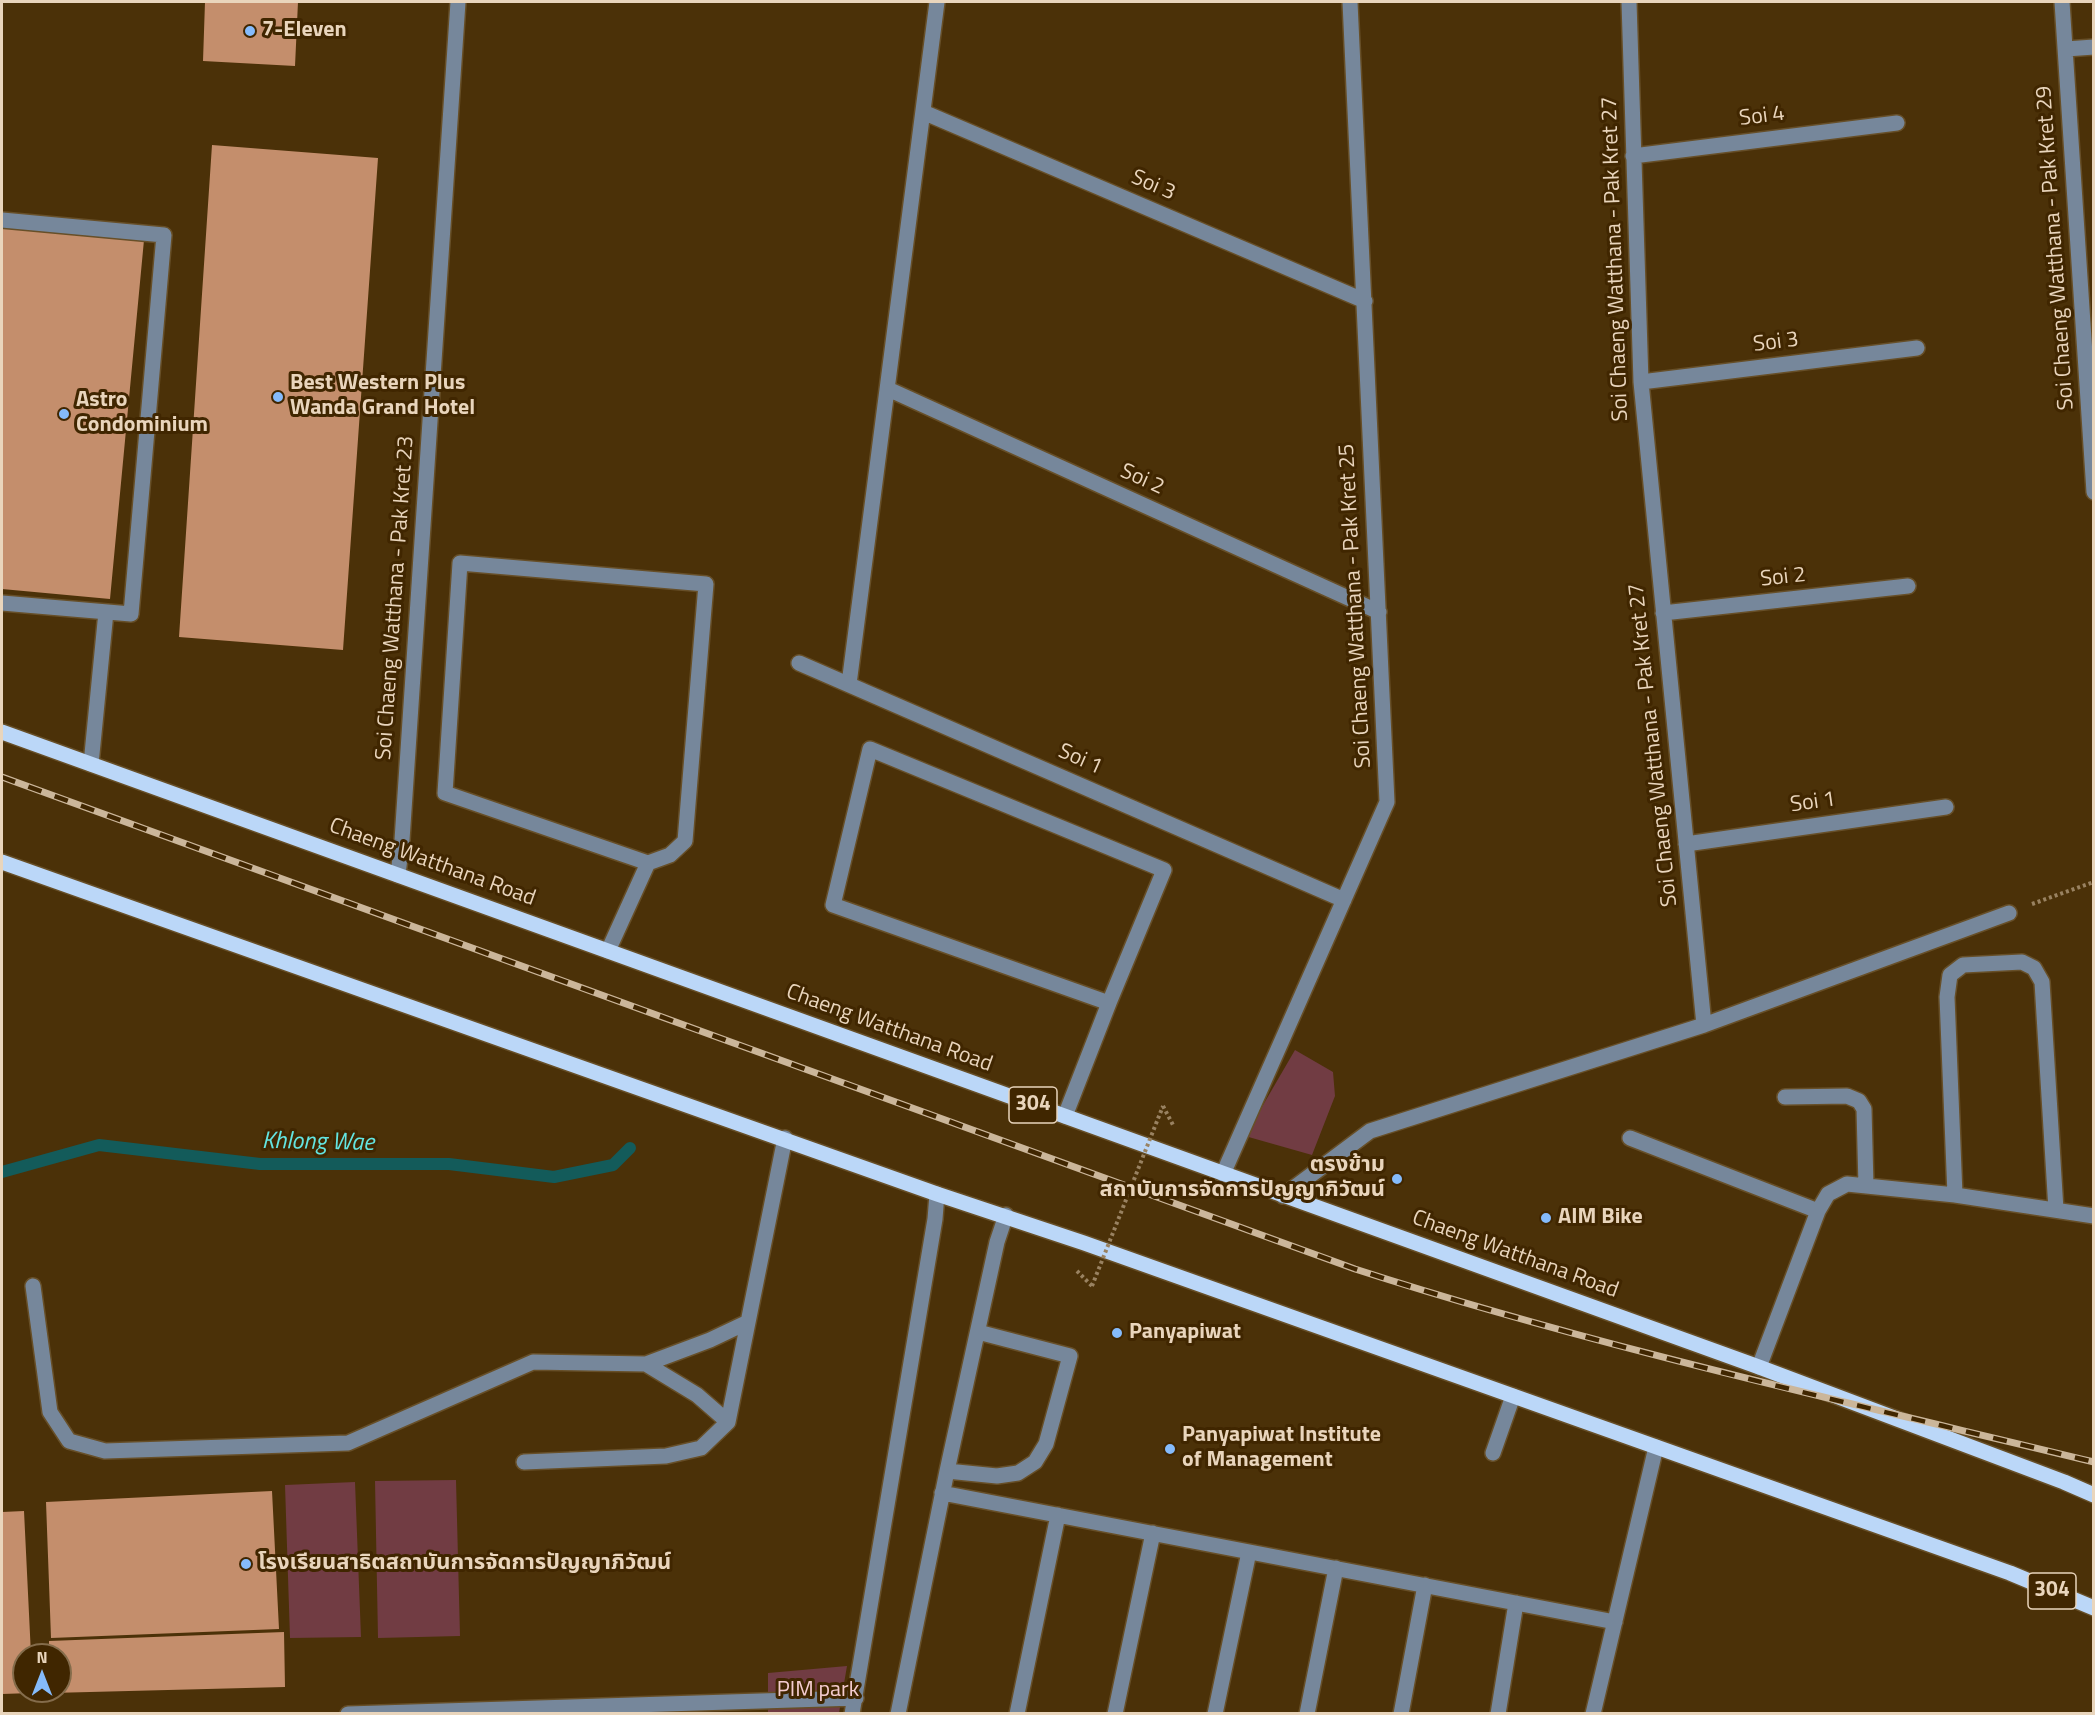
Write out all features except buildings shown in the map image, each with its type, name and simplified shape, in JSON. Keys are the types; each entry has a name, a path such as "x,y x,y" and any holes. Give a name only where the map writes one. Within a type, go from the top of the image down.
{"main road":[{"name":"Chaeng Watthana Road","path":"2,732 1759,1367 2094,1495"},
{"name":"304","path":"2,861 937,1194 1006,1215 2010,1573 2094,1608"},
{"name":"Chaeng Watthana Road","path":"2064,1482 2094,1489"},
{"path":"2010,1573 2094,1597"}],"street":[{"name":"Soi Chaeng Watthana - Pak Kret 23","path":"398,875 458,2"},
{"path":"849,684 938,2"},
{"name":"Soi Chaeng Watthana - Pak Kret 25","path":"1223,1174 1387,802 1350,2"},
{"name":"Soi Chaeng Watthana - Pak Kret 27","path":"1629,2 1641,382 1704,1025"},
{"name":"Soi Chaeng Watthana - Pak Kret 29","path":"2062,2 2090,386 2094,492"},
{"path":"2066,49 2094,47"},
{"name":"Soi 3","path":"923,112 1365,301"},
{"name":"Soi 4","path":"1633,156 1897,123"},
{"path":"2,220 164,234 131,614 2,603"},
{"name":"Soi 3","path":"1641,382 1917,348"},
{"name":"Soi 2","path":"888,389 1379,612"},
{"path":"608,951 648,863 670,855 685,841 705,584 460,563 445,793 648,863"},
{"name":"Soi 2","path":"1664,614 1908,586"},
{"path":"91,764 106,612"},
{"name":"Soi 1","path":"799,663 1344,900"},
{"path":"1065,1116 1164,870 870,749 833,905 1109,1003"},
{"name":"Soi 1","path":"1686,844 1946,807"},
{"path":"1283,1196 1370,1131 1704,1025 2009,913"},
{"path":"1955,1195 1947,997 1950,975 1964,965 2022,962 2034,968 2042,982 2056,1210"},
{"path":"1785,1097 1847,1096 1859,1101 1864,1109 1866,1186"},
{"path":"524,1462 666,1456 701,1448 728,1422 785,1138"},
{"path":"1630,1138 1818,1211"},
{"path":"1759,1367 1818,1211 1828,1194 1847,1184 1955,1195 2094,1216"},
{"path":"852,1713 935,1219 937,1194"},
{"path":"898,1713 946,1471 997,1242 1006,1215"},
{"path":"33,1286 50,1412 69,1441 105,1450 348,1443 533,1362 646,1364 710,1340 748,1322"},
{"path":"946,1471 997,1476 1018,1473 1035,1462 1046,1444 1070,1356 978,1332"},
{"path":"646,1364 697,1395 728,1422"},
{"path":"1492,1453 1513,1396"},
{"path":"1593,1713 1656,1447"},
{"path":"942,1493 1616,1622"},
{"path":"1017,1713 1058,1515"},
{"path":"1115,1713 1152,1533"},
{"path":"1215,1713 1249,1552"},
{"path":"1307,1713 1336,1568"},
{"path":"1401,1713 1425,1585"},
{"path":"1498,1713 1516,1603"},
{"path":"348,1713 856,1698"}],"path":[{"path":"2009,913 2094,882"},
{"path":"1076,1270 1092,1286 1163,1106 1173,1125"}],"green space":[{"path":"1295,1050 1333,1072 1335,1096 1312,1155 1245,1136"},
{"path":"456,1480 460,1636 378,1638 375,1481"},
{"path":"355,1482 361,1637 290,1638 285,1485"},
{"name":"PIM park","path":"847,1666 839,1713 768,1714 768,1673"}],"waterway":[{"name":"Khlong Wae","path":"2,1172 99,1145 260,1164 449,1164 554,1177 613,1165 630,1148"}],"railway":[{"path":"2,777 1355,1269 1630,1349 2094,1462"}],"place":[{"name":"7-Eleven","path":"250,31"},
{"name":"Best Western Plus Wanda Grand Hotel","path":"278,397"},
{"name":"Astro Condominium","path":"64,414"},
{"name":"ตรงข้าม สถาบันการจัดการปัญญาภิวัฒน์","path":"1397,1179"},
{"name":"AIM Bike","path":"1546,1218"},
{"name":"Panyapiwat","path":"1117,1333"},
{"name":"Panyapiwat Institute of Management","path":"1170,1449"},
{"name":"โรงเรียนสาธิตสถาบันการจัดการปัญญาภิวัฒน์","path":"246,1564"}]}
